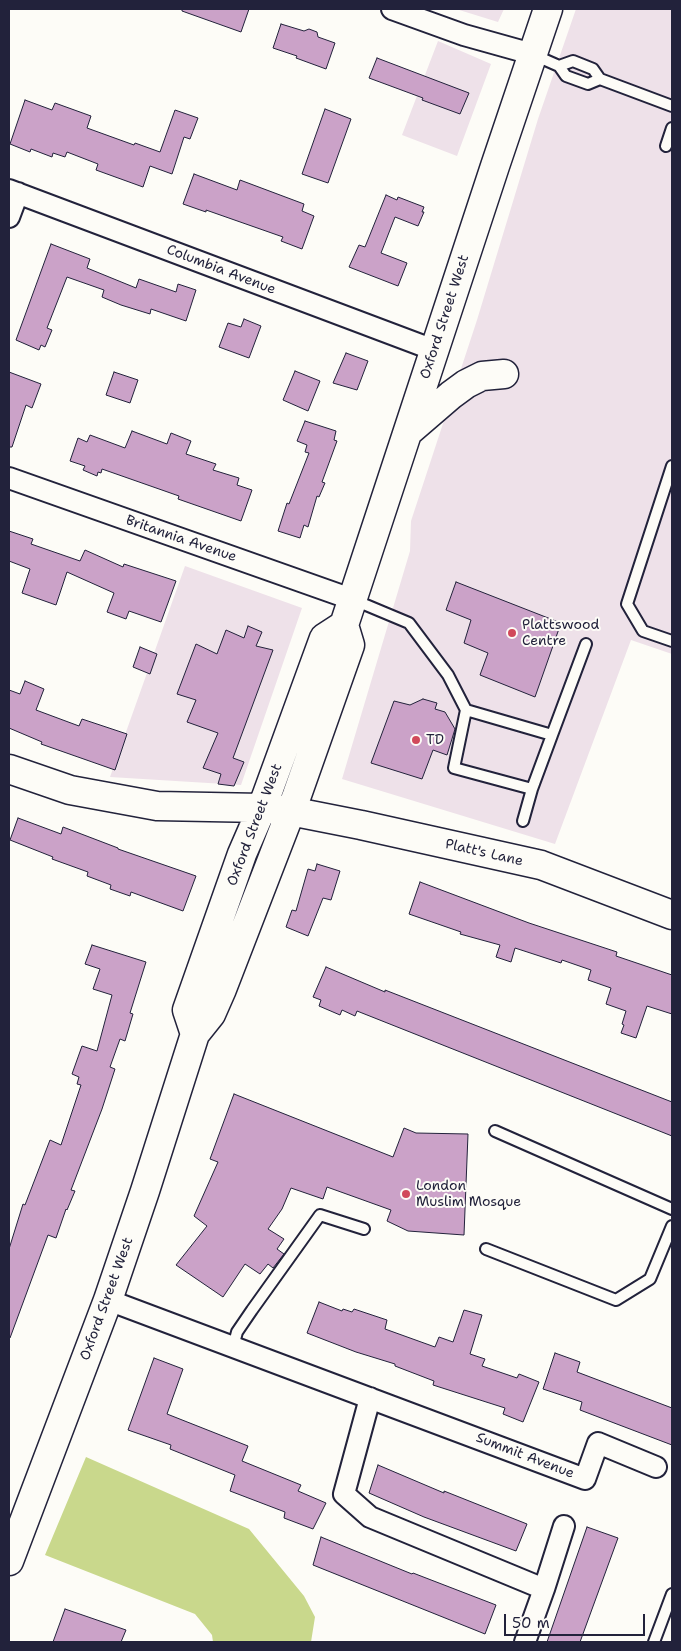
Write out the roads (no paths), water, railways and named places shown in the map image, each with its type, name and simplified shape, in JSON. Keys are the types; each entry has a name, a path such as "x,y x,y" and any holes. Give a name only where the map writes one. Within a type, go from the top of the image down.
{"main road":[{"name":"Oxford Street West","path":"195,1034 187,1010 242,854 262,808 324,638 344,625 354,600 434,350 548,9"},
{"path":"408,432 466,384 482,376 504,374"},
{"name":"Oxford Street West","path":"9,1561 108,1300 150,1177 195,1034 211,1014 222,989 290,811 350,645 344,625"},
{"name":"Platt's Lane","path":"9,769 70,790 157,806 262,808 290,811 541,865 672,915"}],"street":[{"path":"392,9 464,35 532,54"},
{"path":"9,217 13,192"},
{"name":"Columbia Avenue","path":"13,192 434,350"},
{"name":"Britannia Avenue","path":"9,478 354,600"},
{"name":"Summit Avenue","path":"108,1300 586,1479 598,1443 656,1467"},
{"path":"370,1398 344,1494 370,1517 544,1589"},
{"path":"525,1642 564,1526"}],"lane":[{"path":"532,54 560,66 566,76 588,84 600,79"},
{"path":"560,66 573,61 592,69 600,79 672,106"},
{"path":"666,146 672,128"},
{"path":"672,466 627,604 643,631 672,641"},
{"path":"354,600 409,623 448,676 466,710 454,768 532,789"},
{"path":"523,821 532,789 586,644"},
{"path":"466,710 552,736"},
{"path":"495,1132 672,1209"},
{"path":"233,1347 237,1332 320,1215 364,1229"},
{"path":"486,1248 616,1300 650,1279 672,1226"},
{"path":"654,1642 672,1594"}],"place":[{"name":"Plattswood Centre","path":"512,633"},
{"name":"TD","path":"416,740"},
{"name":"London Muslim Mosque","path":"406,1194"}]}
